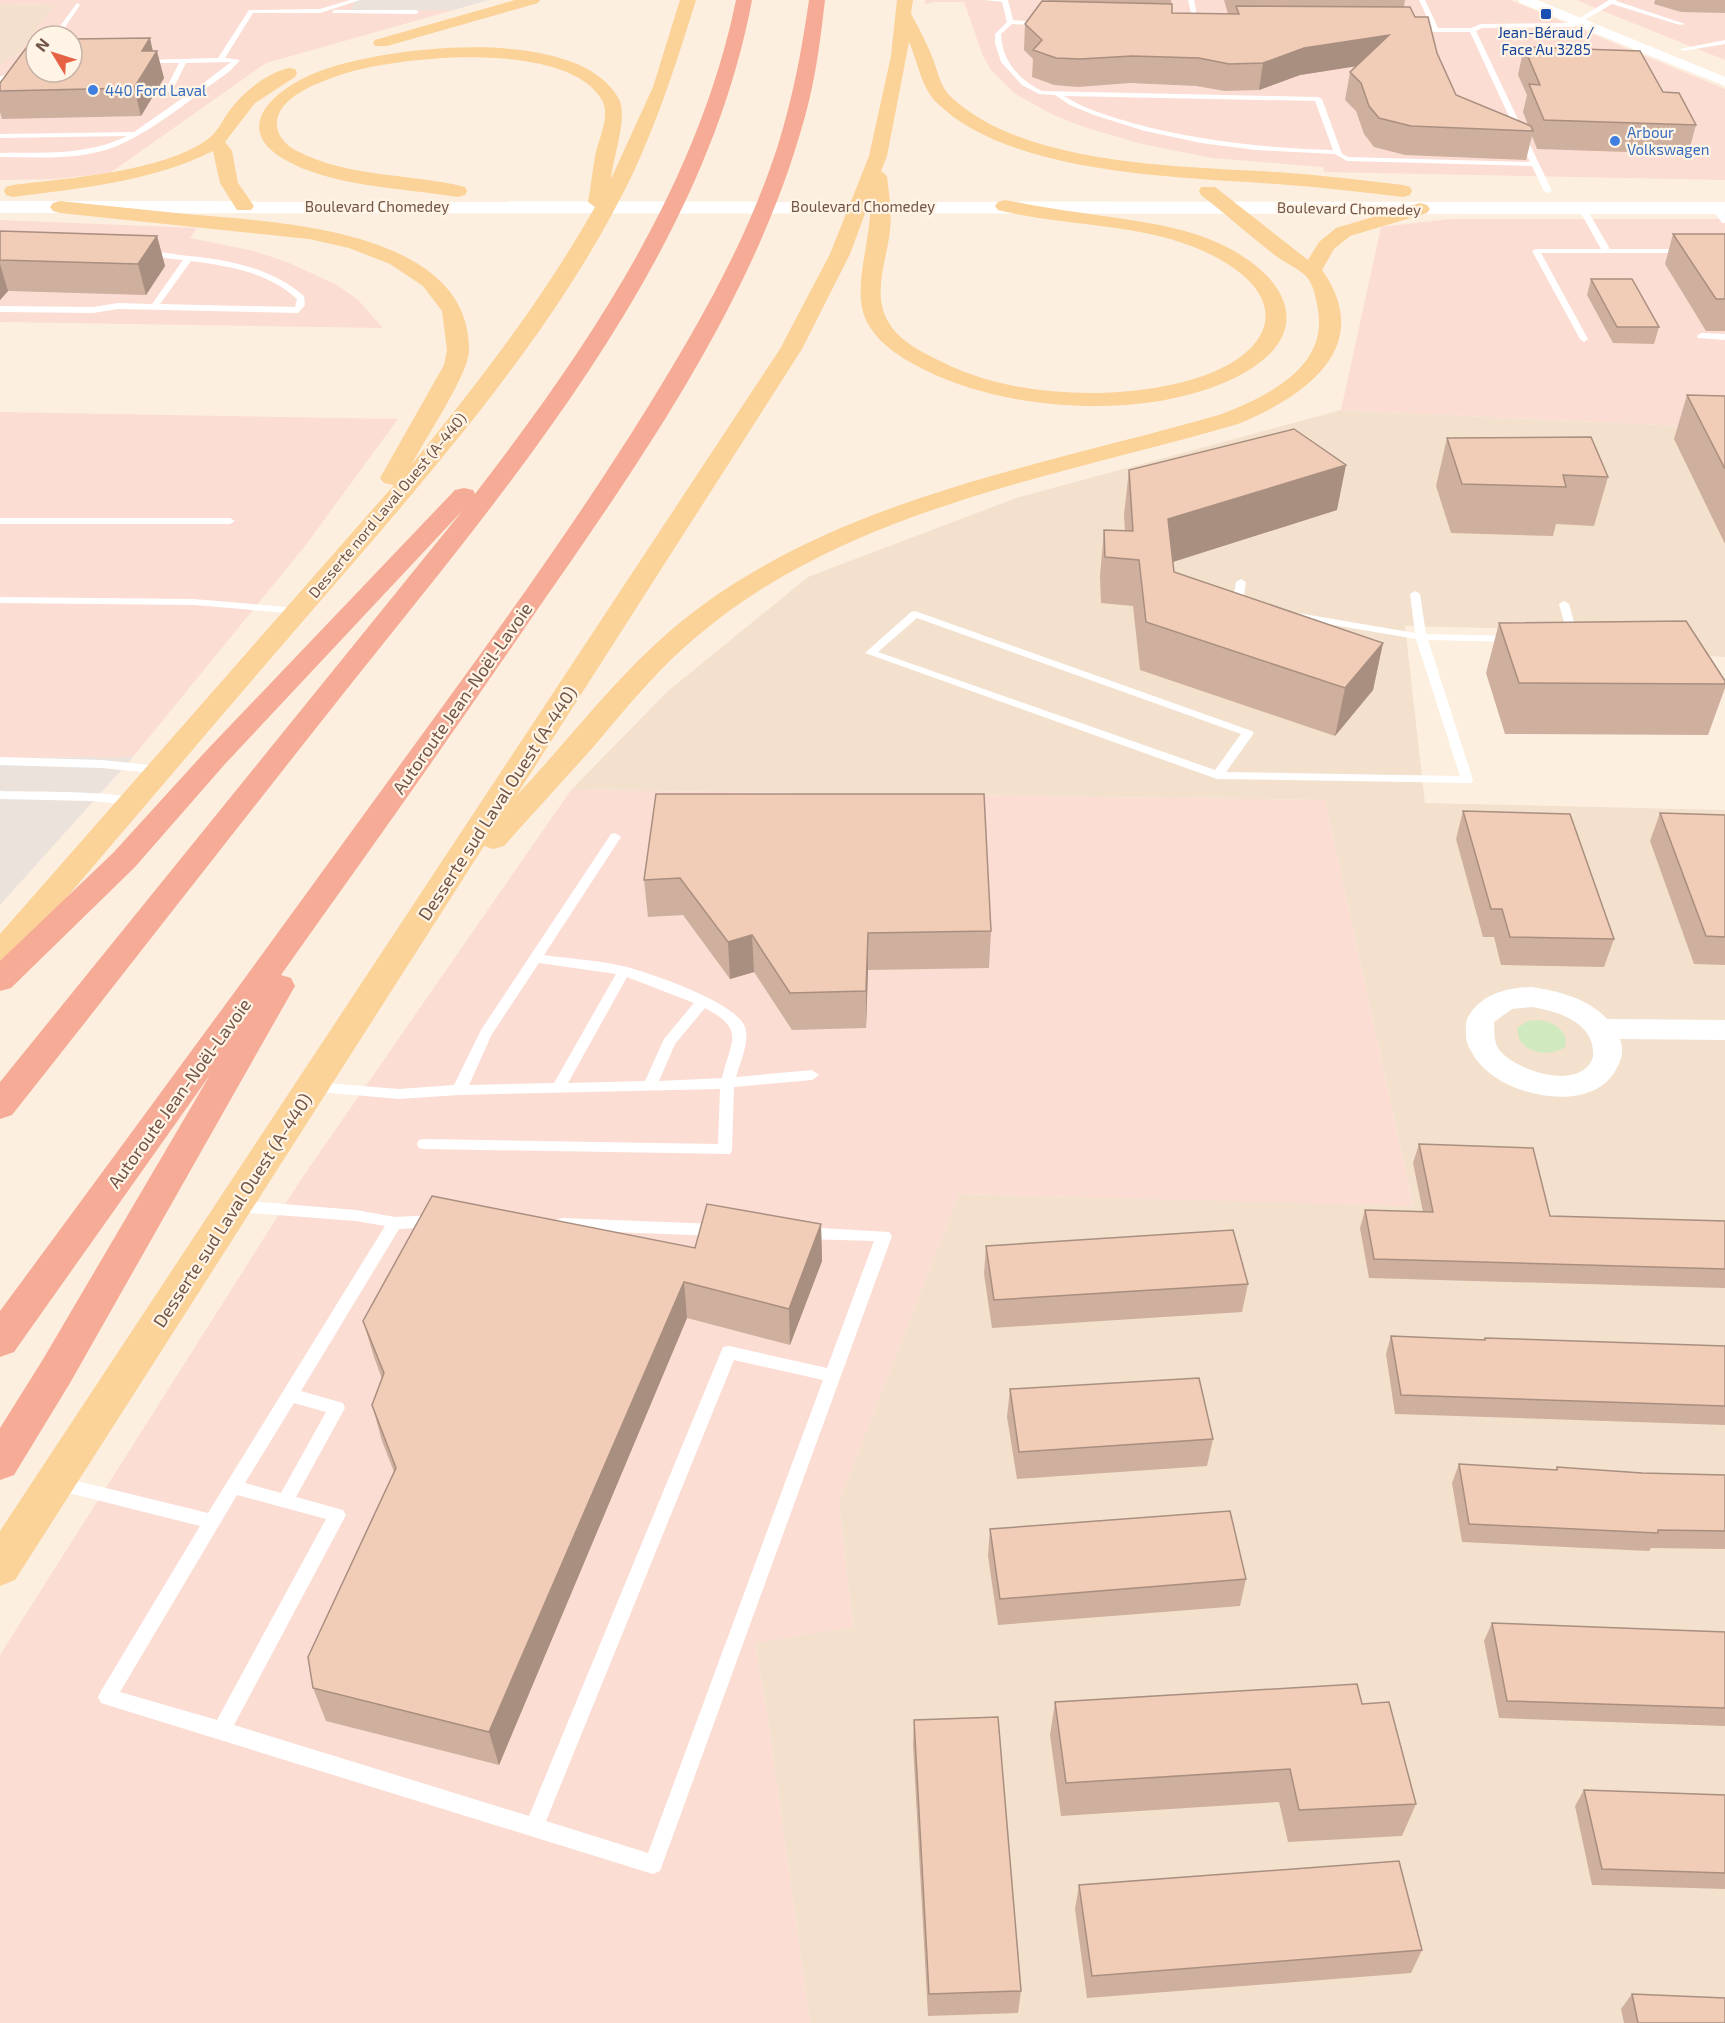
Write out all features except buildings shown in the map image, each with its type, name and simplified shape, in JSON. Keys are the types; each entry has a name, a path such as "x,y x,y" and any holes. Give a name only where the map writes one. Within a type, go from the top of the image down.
{"highway":[{"path":"0,1106 450,545 567,387 628,289 687,177 718,99 744,0"},
{"name":"Autoroute Jean-Noël-Lavoie","path":"0,1341 570,546 626,462 690,358 758,222 776,177 802,94 810,57 817,0"},
{"path":"0,980 124,860 223,749 567,387"},
{"path":"0,1463 56,1372 371,826"}],"main road":[{"path":"6,191 137,173 167,164 216,143 231,118 251,98 269,84 295,70 338,55 532,0"},
{"name":"Desserte nord Laval Ouest (A-440)","path":"0,955 353,548 443,441 509,354 562,277 596,221 611,177 658,97 673,57 688,0"},
{"path":"905,8 896,76 874,178 879,221 869,293 872,311 891,339 910,354 966,380 1020,392 1060,397 1120,397 1160,393 1225,375 1254,357 1274,336 1279,318 1278,309 1266,285 1252,270 1216,249 1188,238 1142,227 1005,206"},
{"path":"905,8 929,79 940,96 970,119 1012,139 1065,155 1132,167 1403,191"},
{"path":"458,191 351,174 306,162 283,150 273,141 267,126 268,114 276,103 298,87 333,72 360,64 405,56 449,52 531,57 583,73 597,82 610,98 614,121 611,177"},
{"path":"216,143 222,151 228,180 239,199"},
{"name":"Desserte sud Laval Ouest (A-440)","path":"0,1567 775,376 828,280 874,178"},
{"path":"426,913 659,656 704,617 772,572 824,544 894,514 1221,422 1262,406 1285,393 1305,377 1319,360 1330,333 1329,308 1312,271 1295,261 1208,190"},
{"path":"60,207 266,226 327,236 360,245 401,263 424,278 440,294 452,311 458,331 458,352 454,365 443,391 353,548"},
{"path":"1312,271 1326,246 1343,232 1420,209"}],"street":[{"path":"1525,0 1725,82"},
{"path":"1560,0 1725,66"},
{"name":"Boulevard Chomedey","path":"0,207 60,207 458,191 1208,190 1548,191 1723,207"},
{"name":"Boulevard Chomedey","path":"6,191 239,199 1420,209 1723,207"},
{"path":"1600,1030 1630,1028 1725,1030"}],"lane":[{"path":"326,10 357,0"},
{"path":"988,0 1005,0 1010,22"},
{"path":"1191,0 1197,26"},
{"path":"1422,0 1436,30"},
{"path":"1400,30 1472,30 1481,26 1534,27 1580,22 1612,1 1682,24"},
{"path":"64,24 77,5"},
{"path":"219,60 250,11 288,15 326,10 416,12"},
{"path":"1051,23 1010,22 1001,29 997,37 1006,64 1035,91 1056,94 1318,99 1342,158 1356,161 1536,164"},
{"path":"1187,26 1206,27"},
{"path":"1534,27 1539,35"},
{"path":"1472,30 1548,191"},
{"path":"1683,49 1725,42"},
{"path":"0,155 94,152 115,146 137,134 228,70 237,60 137,61"},
{"path":"183,61 169,91 193,94"},
{"path":"0,80 24,68"},
{"path":"1056,94 1106,117 1188,139 1261,149 1338,152"},
{"path":"0,136 137,134"},
{"path":"1582,208 1607,251"},
{"path":"1584,339 1536,251 1701,251"},
{"path":"0,309 93,310 118,306 155,306 298,310 301,305 302,301 298,295 268,277 239,266 189,256 131,253"},
{"path":"155,306 189,256"},
{"path":"1701,336 1725,337"},
{"path":"0,521 230,521"},
{"path":"1241,582 1237,606 1248,608"},
{"path":"1217,775 1248,733 915,614 870,653 1217,775 1467,780 1421,637 1415,594"},
{"path":"0,600 194,602 298,611"},
{"path":"1562,640 1574,640 1564,604"},
{"path":"1283,614 1421,637 1527,639"},
{"path":"0,761 102,764 160,770"},
{"path":"0,795 92,797 133,801"},
{"path":"459,1089 486,1033 615,837"},
{"path":"424,1144 725,1150 728,1083 736,1050 738,1028 734,1018 702,1002 624,971 536,958"},
{"path":"558,1088 624,971"},
{"path":"650,1086 669,1042 702,1002"},
{"path":"313,1087 399,1094 459,1089 728,1083 812,1075"},
{"path":"236,1206 347,1214 395,1223 454,1220"},
{"path":"395,1223 107,1697 653,1864 884,1236 789,1233"},
{"path":"549,1224 729,1230"},
{"path":"534,1827 729,1352 833,1376"},
{"path":"285,1501 337,1407 289,1395"},
{"path":"55,1482 212,1522"},
{"path":"220,1730 337,1515 233,1487"}],"shaded area":[{"path":"0,0 356,0 351,10 454,10 266,63 110,173 54,179 0,180 0,67 10,57 16,56 24,46 24,84 84,84 84,24 40,24 55,5 0,4"},
{"path":"356,0 489,0 454,10 351,10"},
{"path":"925,0 1510,0 1725,89 1725,180 1324,172 1323,167 1212,158 1142,144 1087,128 1053,115 1014,93 991,70 983,56 964,2 925,4"},
{"path":"1576,0 1725,0 1725,60 1685,44"},
{"path":"0,4 55,5 40,24 24,24 24,46 16,56 10,57 0,67"},
{"path":"1450,219 1725,219 1725,428 1341,410 1381,227"},
{"path":"0,220 197,228 190,238 254,251 287,262 337,285 357,299 383,328 0,322"},
{"path":"1341,410 1725,428 1725,657 1645,653 1568,630 1405,626 1425,803 1725,810 1725,2023 810,2023 767,1712 755,1642 853,1627 839,1502 959,1194 1413,1205 1325,800 571,790 668,691 808,577 1016,498"},
{"path":"0,412 398,419 305,546 133,757 0,758"},
{"path":"133,757 0,905 0,758"},
{"path":"571,790 1325,800 1413,1206 959,1194 839,1502 853,1627 755,1643 767,1712 810,2023 0,2023 0,1655 302,1178"}],"green space":[{"path":"1537,1020 1558,1027 1566,1038 1565,1047 1558,1051 1542,1053 1534,1051 1521,1042 1518,1027 1528,1021"}],"place":[{"name":"Jean-Béraud / Face Au 3285","path":"1546,14"},
{"name":"440 Ford Laval","path":"93,90"},
{"name":"Arbour Volkswagen","path":"1615,141"}]}
